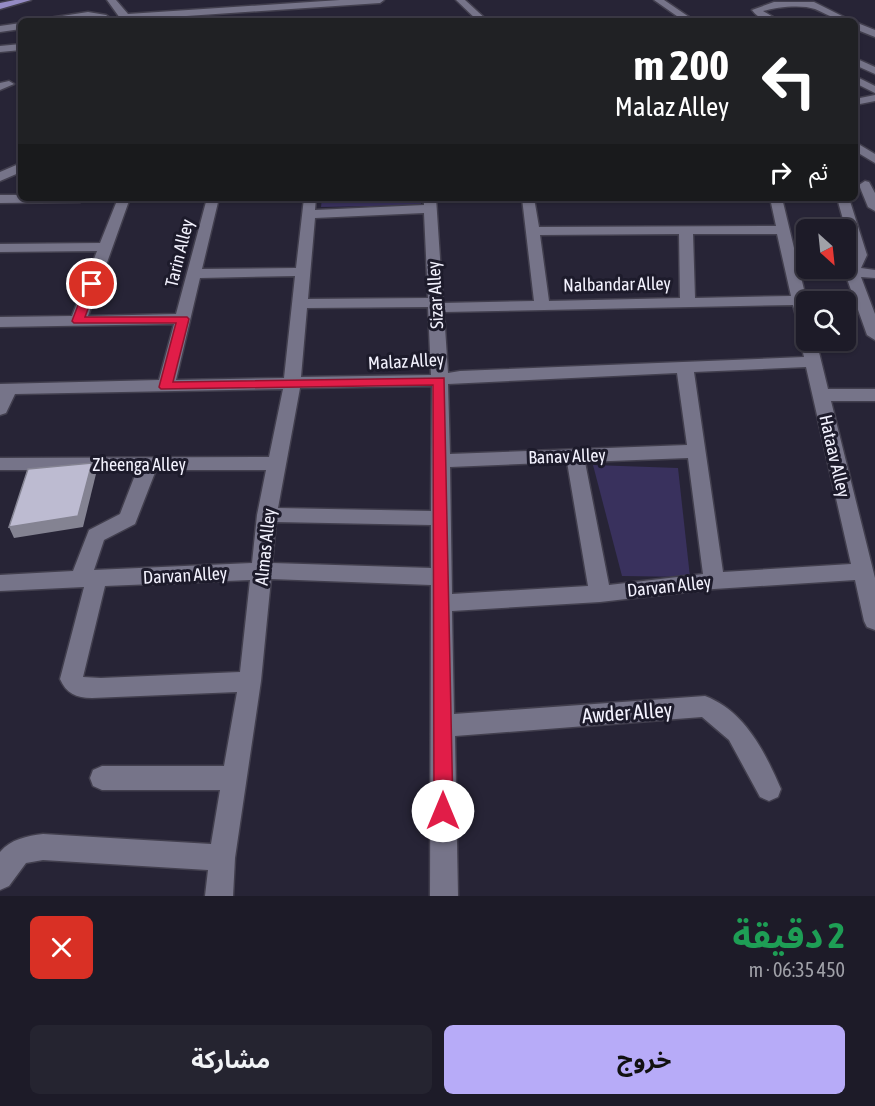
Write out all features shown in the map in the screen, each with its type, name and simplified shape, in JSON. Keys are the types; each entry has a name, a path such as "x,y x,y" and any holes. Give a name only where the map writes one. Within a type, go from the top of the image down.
{"main road":[{"path":"0,5 26,0"}],"street":[{"path":"111,0 123,16 252,9 315,2 380,0"},
{"path":"180,0 191,13"},
{"path":"246,0 252,9"},
{"path":"460,0 480,18"},
{"path":"658,0 685,18"},
{"path":"769,18 759,13 758,10 774,5 814,5 842,18"},
{"path":"68,18 87,15 97,15 103,18"},
{"path":"858,22 875,34"},
{"path":"0,29 18,26"},
{"path":"0,49 18,47"},
{"path":"858,62 875,71"},
{"path":"858,81 875,90"},
{"path":"858,101 875,98"},
{"path":"858,148 875,159"},
{"path":"0,177 18,168"},
{"path":"865,185 875,207"},
{"path":"0,200 18,200"},
{"path":"78,321 123,201"},
{"name":"Tarin Alley","path":"166,387 212,201"},
{"path":"528,201 542,306"},
{"path":"777,201 797,291"},
{"path":"844,201 849,219"},
{"path":"309,206 430,204"},
{"name":"Sizar Alley","path":"430,204 440,381 444,896"},
{"name":"Almas Alley","path":"219,896 222,858 250,681 267,515 292,384 309,206"},
{"path":"686,230 688,302"},
{"path":"532,231 783,230"},
{"path":"856,242 860,255 856,264"},
{"path":"0,248 106,247"},
{"path":"791,267 796,267"},
{"path":"194,274 303,272"},
{"path":"856,272 875,274"},
{"path":"855,279 875,335"},
{"name":"Nalbandar Alley","path":"299,304 542,306 796,300"},
{"path":"0,322 183,319"},
{"name":"Hataav Alley","path":"810,351 875,621"},
{"name":"Malaz Alley","path":"5,389 440,381 460,376 813,362"},
{"path":"685,368 714,581"},
{"path":"0,409 5,389"},
{"path":"821,395 875,395"},
{"name":"Banav Alley","path":"440,461 695,451"},
{"path":"575,456 600,594"},
{"name":"Zheenga Alley","path":"0,464 277,463"},
{"path":"149,464 129,519 96,535 70,679 75,686 81,688 250,681"},
{"path":"267,515 441,518"},
{"name":"Darvan Alley","path":"0,583 263,571 441,577"},
{"name":"Darvan Alley","path":"441,603 600,594 714,581 862,572"},
{"name":"Awder Alley","path":"442,726 705,706 727,719 741,735 768,789"},
{"path":"102,778 235,778"},
{"path":"0,877 10,859 24,849 43,847 222,858"}],"shaded area":[{"path":"322,201 421,201 421,205 321,207"},
{"path":"593,465 678,468 690,577 622,576"}],"building":[{"path":"92,463 78,516 9,527 28,469"}],"route":[{"path":"92,284 78,321 183,319 166,387 440,381 443,811"}]}
